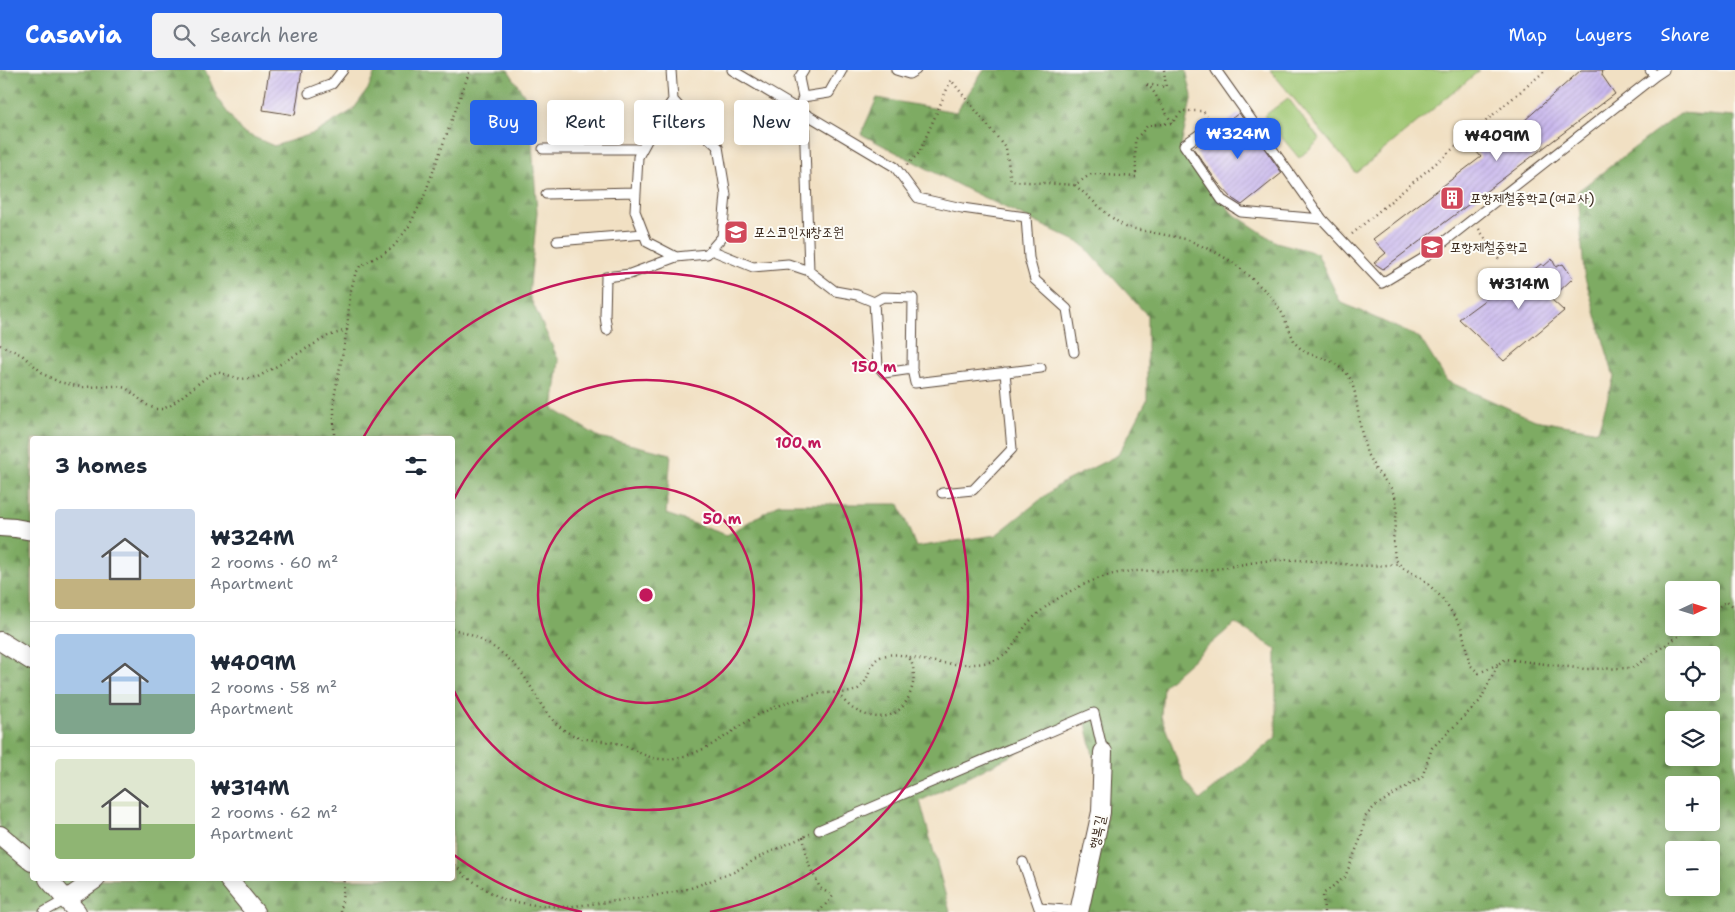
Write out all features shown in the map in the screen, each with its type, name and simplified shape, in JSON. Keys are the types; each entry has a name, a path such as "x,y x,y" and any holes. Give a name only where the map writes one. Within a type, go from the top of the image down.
{"street":[{"path":"0,527 30,531"},
{"path":"0,641 30,660"},
{"name":"행복길","path":"1079,912 1102,812 1103,752"},
{"path":"0,835 30,860"},
{"path":"50,881 72,905 94,881"},
{"path":"230,881 256,912"}],"lane":[{"path":"309,93 332,84 343,70"},
{"path":"672,70 673,100"},
{"path":"732,70 781,100"},
{"path":"803,100 799,78 804,70"},
{"path":"803,97 829,94 842,70"},
{"path":"896,70 909,74 916,70"},
{"path":"1216,70 1322,219 1382,283 1422,259 1652,73 1664,70"},
{"path":"809,117 895,167 918,198 962,208 1026,217 1029,258 1035,280 1067,309 1074,352"},
{"path":"1214,124 1184,145 1222,200 1241,212 1322,219"},
{"path":"645,145 638,157 636,211 648,242 676,257"},
{"path":"607,330 605,316 606,277 630,274 676,257 707,254 722,238 726,195 718,147 716,145"},
{"path":"803,145 809,271"},
{"path":"543,150 642,149"},
{"path":"546,194 636,192"},
{"path":"557,241 644,234"},
{"path":"711,250 753,267 788,264 809,271 835,291 857,294 874,302"},
{"path":"874,302 884,297 913,298 912,369 915,383 1041,368"},
{"path":"874,302 878,366 884,373 912,369"},
{"path":"942,493 973,490 1012,449 1005,372"},
{"path":"819,830 1094,713 1103,752"},
{"path":"1023,862 1040,908 1079,912"},
{"path":"44,912 72,905"}],"path":[{"path":"334,436 334,398 347,330 350,294 355,275 360,266 388,251 395,245 409,226 423,199 470,70"},
{"path":"1164,70 1166,87 1145,84 1152,89 1172,123"},
{"path":"1343,242 1546,70"},
{"path":"899,173 919,153 951,80 1006,148 1011,181 1075,185 1125,227 1186,239 1234,263 1258,282 1273,299 1282,313 1295,343 1308,353 1338,364 1351,380 1366,454 1391,488 1396,499 1397,510 1393,552 1398,564"},
{"path":"1075,185 1091,174 1136,177 1135,140 1148,125 1172,123 1182,111 1203,111 1214,124"},
{"path":"1472,219 1499,260"},
{"path":"0,345 22,355 45,375 59,382 81,387 116,386 126,388 147,405 156,409 163,409 208,376 217,372 242,379 258,377 328,336 347,330"},
{"path":"455,630 487,643 508,658 523,675 547,714 564,730 575,737 617,743 656,759 670,759 689,755 710,746 752,719 786,704 825,693 838,694 854,691 861,686 876,660 892,654 902,654 938,663 982,663 1001,658 1011,649 1028,623 1048,605 1080,586 1104,576 1120,572 1196,572 1248,562 1279,560 1308,560 1358,566 1398,564 1433,587 1451,610 1461,626 1470,665 1479,673 1506,659 1586,669 1632,668 1678,636"},
{"path":"1720,606 1727,601 1735,608"},
{"path":"838,694 854,710 866,715 876,717 892,715 904,706 912,689 914,673 913,664 909,657"},
{"path":"1324,912 1323,894 1345,877 1362,835 1365,817 1375,806 1422,777 1432,748 1480,701 1498,664"},
{"path":"455,864 465,876 503,900 566,907 649,897 688,889 734,872 763,855 803,836 809,865 820,888 833,896 818,912"},
{"path":"341,912 344,881"}],"green space":[{"path":"0,70 205,70 219,101 242,132 274,146 315,133 353,110 368,89 376,70 508,70 528,100 470,100 470,145 532,145 537,212 529,295 559,361 553,409 599,437 671,454 666,514 727,535 779,504 899,504 916,547 996,535 1060,484 1118,455 1147,400 1147,315 1082,244 966,189 861,134 877,98 956,112 984,70 1186,70 1192,96 1181,146 1232,213 1276,242 1317,253 1340,302 1420,338 1447,381 1535,420 1598,431 1614,377 1584,274 1578,191 1680,113 1735,117 1735,912 1082,912 1107,817 1085,719 920,801 950,912 0,912","holes":["1235,623 1276,649 1276,737 1200,800 1185,781 1161,716 1163,686"]},
{"path":"1270,70 1480,70 1356,173"},
{"path":"1288,98 1320,140 1299,158 1264,116"}],"building":[{"path":"269,70 302,70 295,115 263,110"},
{"name":"포항제철중학교(여교사)","path":"1581,70 1603,70 1602,75 1615,94 1383,269 1374,263 1386,253 1373,239 1481,157 1472,146 1498,125 1505,138"},
{"path":"1239,113 1282,173 1242,205 1233,199 1218,183 1193,148"},
{"path":"1552,259 1556,267 1563,264 1573,278 1551,299 1564,311 1504,361 1459,319 1501,288 1505,292 1541,264 1544,266"}],"place":[{"name":"포항제철중학교(여교사)","path":"1452,198"},
{"name":"포스코인재창조원","path":"736,232"},
{"name":"포항제철중학교","path":"1432,247"}]}
